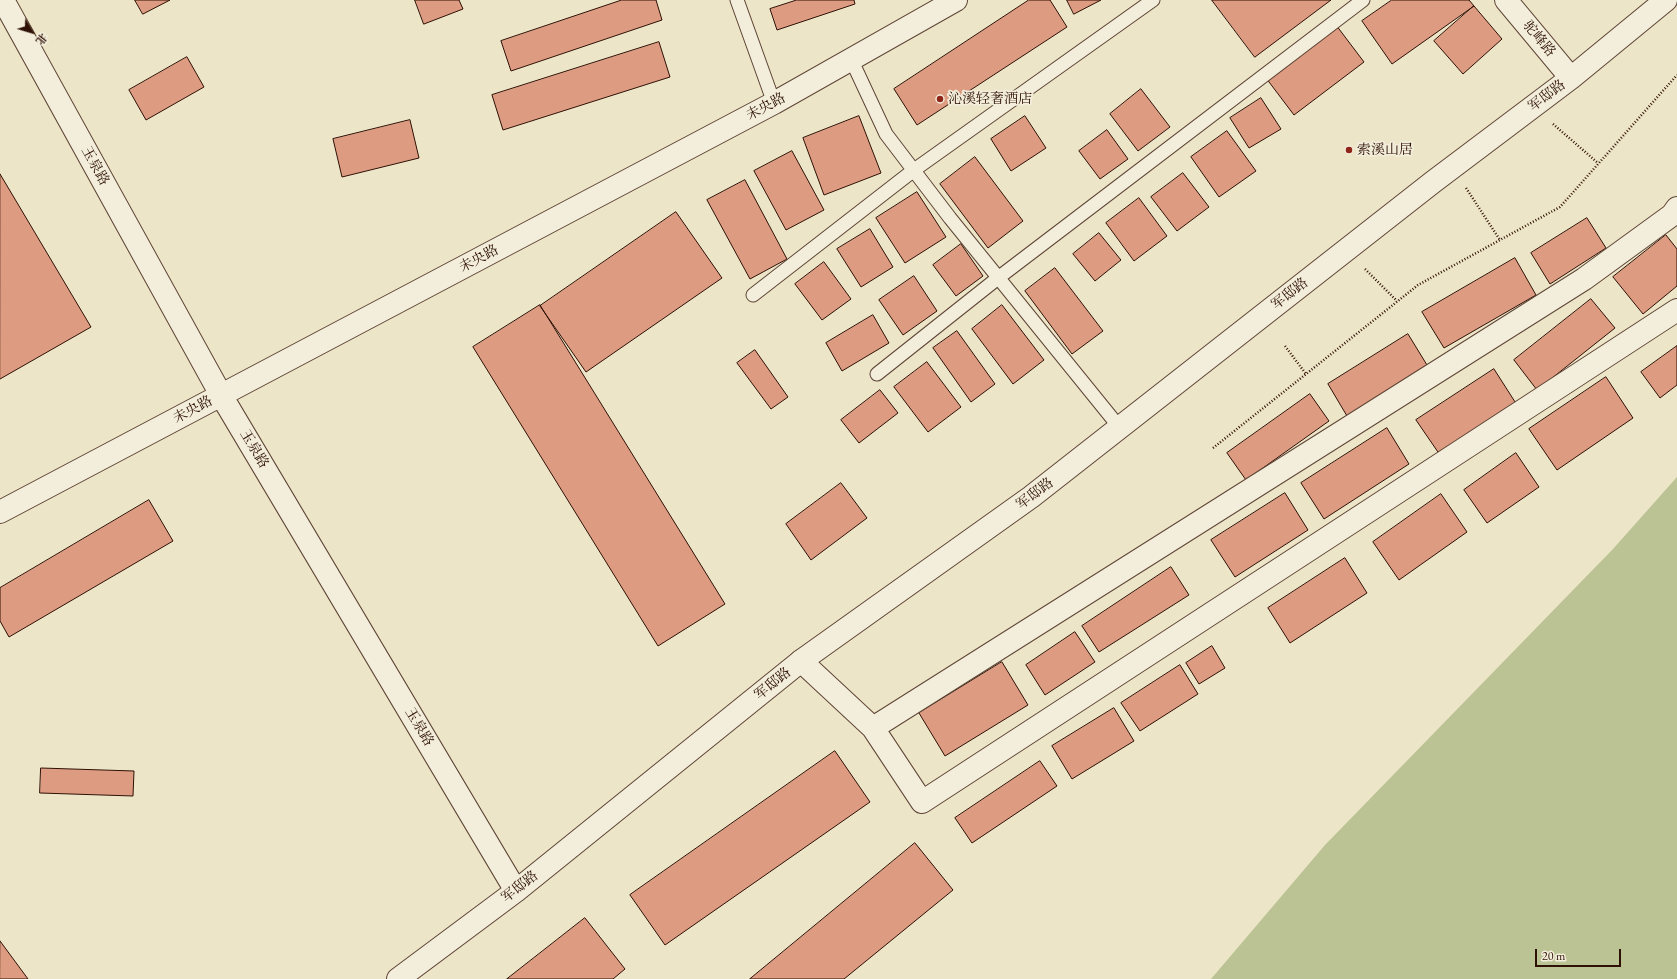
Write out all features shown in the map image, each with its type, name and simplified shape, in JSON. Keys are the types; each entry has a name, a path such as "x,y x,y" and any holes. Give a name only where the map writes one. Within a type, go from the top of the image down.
{"street":[{"name":"玉泉路","path":"3,0 222,395 516,891"},
{"name":"未央路","path":"0,512 774,103 956,0"},
{"name":"驼峰路","path":"1506,0 1571,78"},
{"name":"军邸路","path":"398,979 516,891 801,661 1031,497 1452,168 1571,78 1666,0"},
{"path":"873,728 1584,279 1675,214"},
{"path":"801,661 873,728 922,802 1677,310"}],"lane":[{"path":"737,0 774,103"},
{"path":"753,295 914,170 1153,0"},
{"path":"877,374 998,278 1363,0"},
{"path":"851,59 886,134 950,218 1120,428"}],"path":[{"path":"1213,448 1418,285 1560,207 1677,75"},
{"path":"1533,107 1598,163"},
{"path":"1452,168 1500,240"},
{"path":"1365,269 1397,301"},
{"path":"1285,346 1306,374"}],"green space":[{"path":"1677,477 1677,979 1211,979 1325,845 1613,549"}],"building":[{"path":"135,0 170,0 143,14"},
{"path":"415,0 459,0 463,9 424,24"},
{"path":"622,0 656,0 662,20 511,71 501,41"},
{"path":"797,0 854,0 855,4 777,30 770,9"},
{"path":"1029,0 1050,0 1067,27 917,125 894,89"},
{"path":"1067,0 1101,0 1074,14"},
{"path":"1212,0 1331,0 1255,57"},
{"path":"1392,0 1469,0 1474,6 1392,64 1362,21"},
{"path":"1474,6 1502,39 1463,74 1434,41"},
{"path":"1336,25 1364,62 1294,115 1266,78"},
{"path":"659,42 670,77 503,130 492,95"},
{"path":"187,57 204,87 146,120 129,90"},
{"path":"1141,89 1170,127 1138,151 1110,114"},
{"path":"1261,98 1281,129 1249,148 1230,118"},
{"path":"859,116 881,173 824,195 803,138"},
{"path":"1025,116 1046,148 1011,171 991,139"},
{"path":"410,120 419,158 342,177 333,139"},
{"path":"1107,130 1128,159 1100,179 1079,151"},
{"path":"1227,131 1256,171 1219,197 1191,157"},
{"path":"792,151 824,210 786,230 754,171"},
{"path":"975,157 1023,221 988,248 940,184"},
{"path":"1183,173 1209,207 1177,231 1151,197"},
{"path":"0,174 91,327 0,379"},
{"path":"745,180 787,259 750,279 707,200"},
{"path":"917,192 946,237 905,263 876,218"},
{"path":"1139,198 1167,236 1134,261 1106,223"},
{"path":"676,212 722,278 586,372 540,306"},
{"path":"1587,218 1606,248 1550,284 1531,253"},
{"path":"870,229 893,267 861,287 837,249"},
{"path":"1099,233 1121,260 1095,281 1073,254"},
{"path":"1666,235 1677,249 1677,286 1643,314 1613,277"},
{"path":"961,244 983,276 956,296 933,265"},
{"path":"1515,258 1536,295 1444,348 1422,312"},
{"path":"824,262 851,299 822,320 795,284"},
{"path":"1055,268 1103,331 1072,354 1025,291"},
{"path":"914,276 937,311 903,335 879,300"},
{"path":"1591,299 1615,328 1537,390 1514,360"},
{"path":"540,305 725,604 658,646 473,347"},
{"path":"1002,305 1044,360 1013,384 972,329"},
{"path":"873,315 889,343 842,371 826,343"},
{"path":"957,331 995,384 971,402 933,348"},
{"path":"1408,334 1427,365 1347,416 1328,384"},
{"path":"1677,346 1677,385 1660,398 1641,372"},
{"path":"755,350 788,397 771,409 737,363"},
{"path":"927,362 961,407 928,432 894,387"},
{"path":"1494,369 1517,405 1440,455 1416,420"},
{"path":"1606,377 1633,418 1557,470 1529,429"},
{"path":"880,390 898,413 859,443 841,420"},
{"path":"1310,394 1329,421 1246,480 1227,453"},
{"path":"1387,428 1409,464 1324,519 1301,483"},
{"path":"1516,453 1539,487 1487,523 1464,490"},
{"path":"841,483 867,518 811,560 786,524"},
{"path":"1285,493 1308,530 1235,577 1211,540"},
{"path":"1441,494 1467,532 1399,580 1373,542"},
{"path":"149,500 173,541 9,637 0,621 0,588"},
{"path":"1345,558 1367,593 1290,643 1268,608"},
{"path":"1171,567 1189,595 1099,652 1082,626"},
{"path":"1075,632 1095,662 1045,695 1026,665"},
{"path":"1212,646 1225,668 1199,684 1186,663"},
{"path":"1002,662 1028,705 945,756 919,713"},
{"path":"1180,665 1198,694 1140,731 1121,703"},
{"path":"1114,708 1134,741 1072,779 1052,746"},
{"path":"835,751 870,802 665,945 630,895"},
{"path":"1040,761 1057,786 972,843 955,818"},
{"path":"41,768 134,771 133,796 40,793"},
{"path":"915,843 953,890 844,979 750,979"},
{"path":"585,918 625,969 613,979 507,979"},
{"path":"0,941 28,979 0,979"}],"place":[{"name":"沁溪轻奢酒店","path":"940,99"},
{"name":"索溪山居","path":"1349,150"}]}
